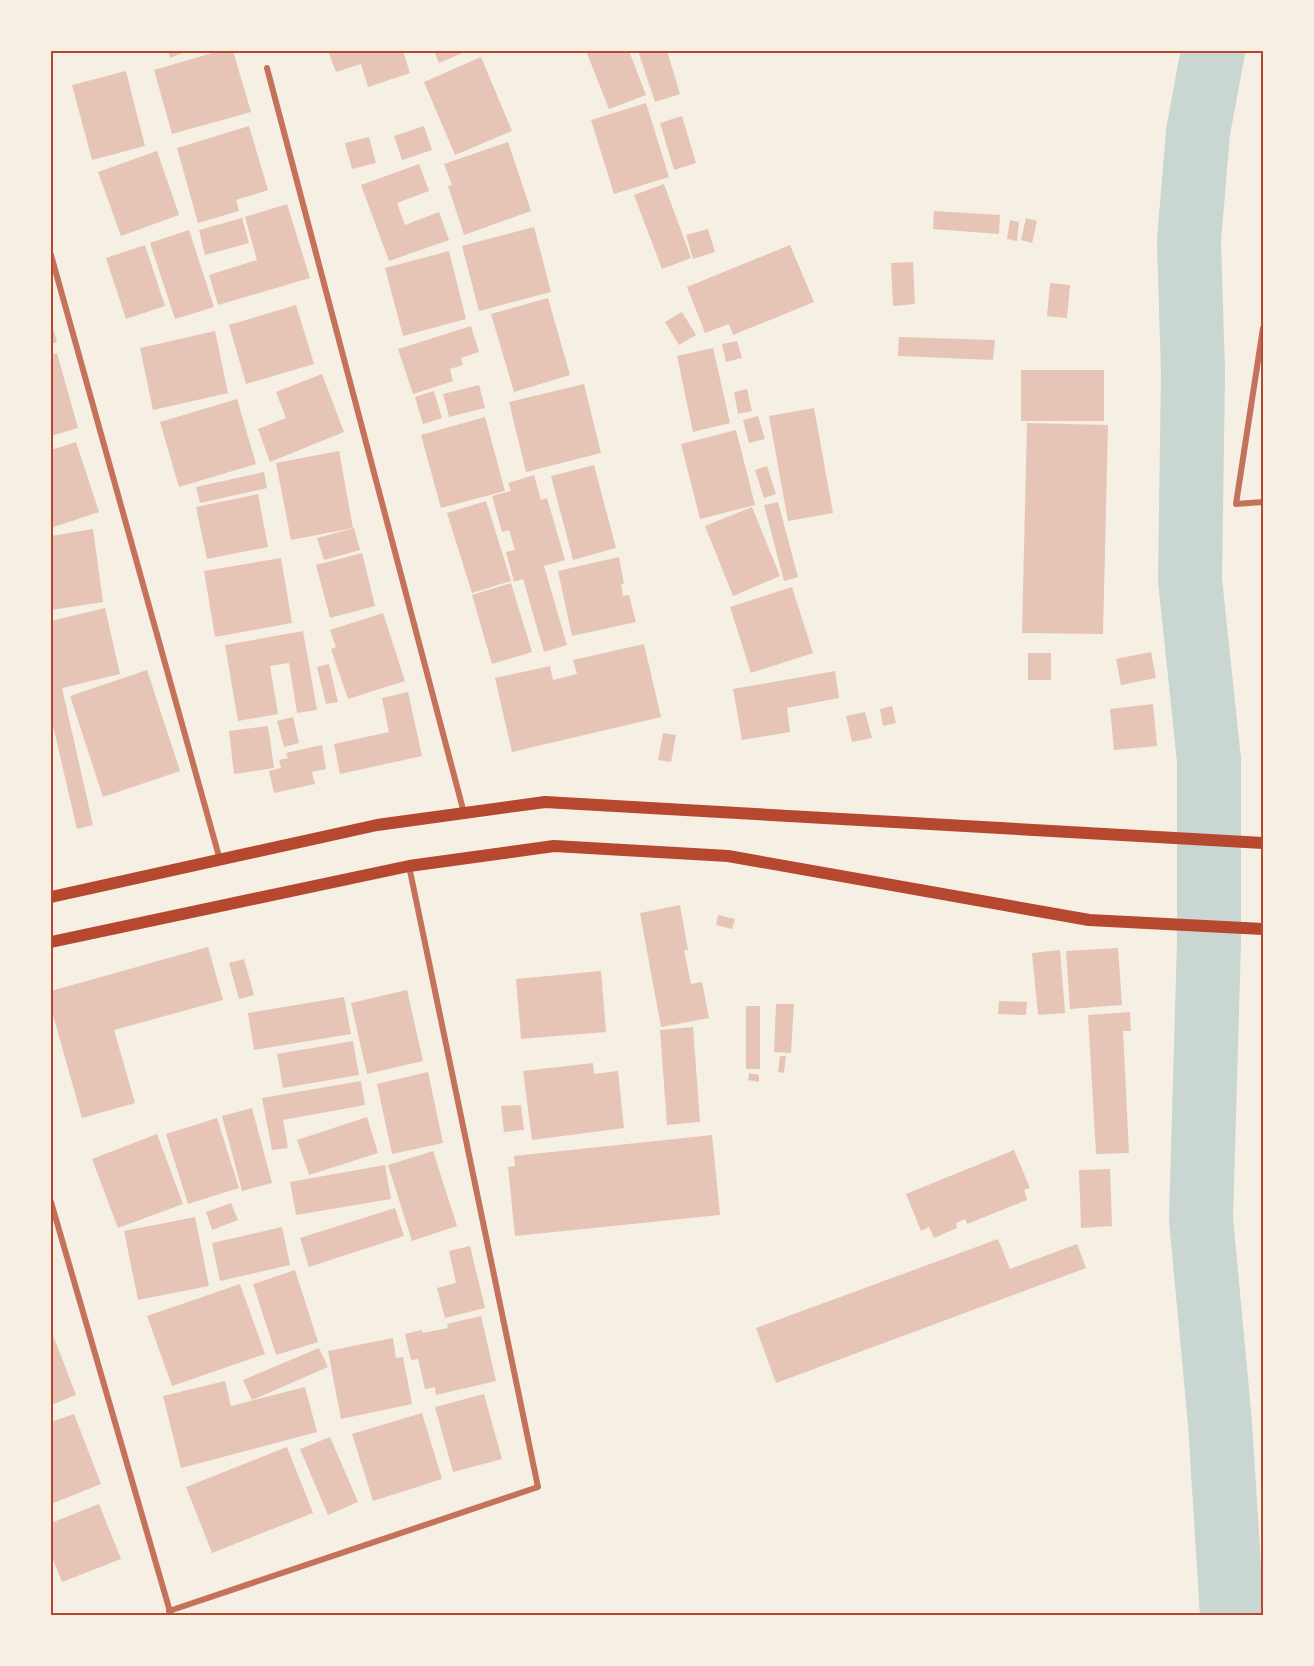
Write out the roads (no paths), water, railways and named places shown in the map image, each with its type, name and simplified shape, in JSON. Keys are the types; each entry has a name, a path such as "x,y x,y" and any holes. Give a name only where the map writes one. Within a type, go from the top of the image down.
{"main road":[{"path":"51,897 377,825 545,802 1263,843"},
{"path":"51,942 409,866 554,846 728,856 1089,920 1263,929"}],"street":[{"path":"267,68 465,813"},
{"path":"51,255 220,860"},
{"path":"1263,328 1236,504 1263,502"},
{"path":"51,1202 170,1613 538,1487 409,866"}],"waterway":[{"path":"1213,51 1198,132 1189,241 1193,373 1190,580 1209,760 1209,942 1201,1219 1220,1423 1232,1615"}]}
